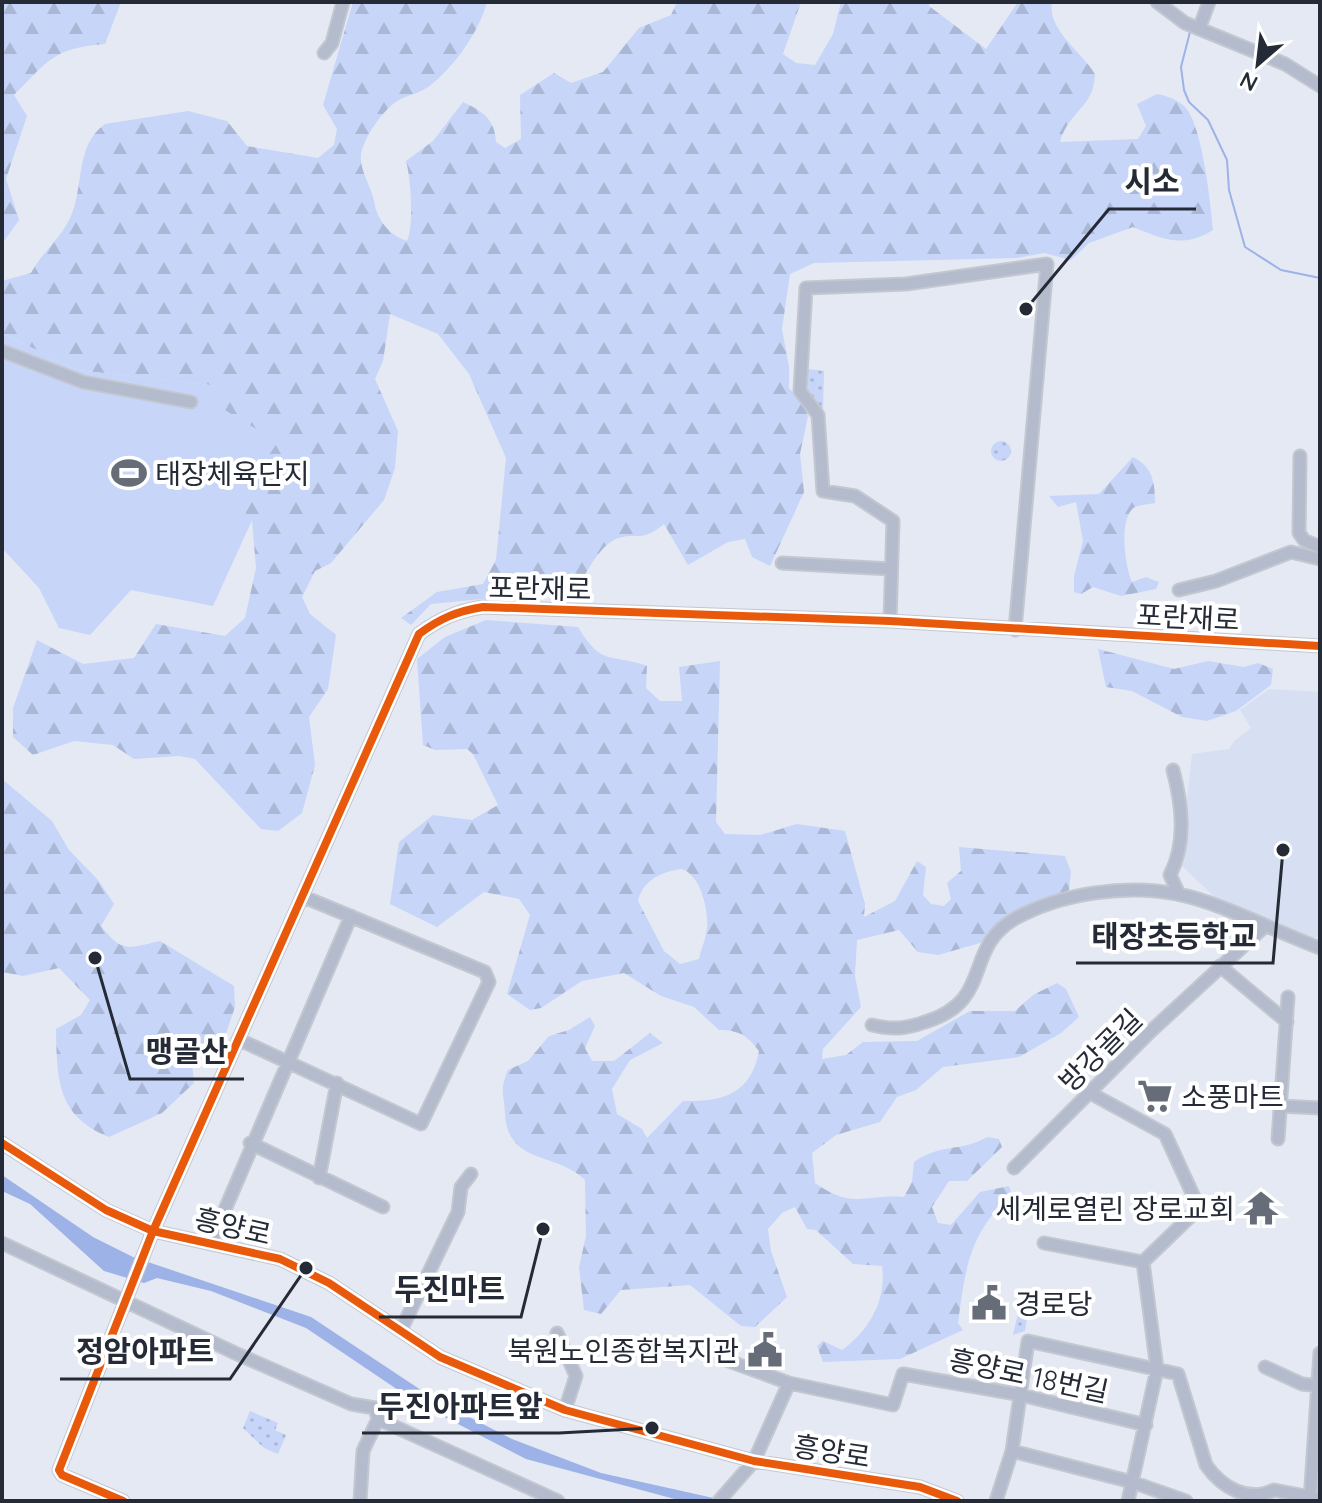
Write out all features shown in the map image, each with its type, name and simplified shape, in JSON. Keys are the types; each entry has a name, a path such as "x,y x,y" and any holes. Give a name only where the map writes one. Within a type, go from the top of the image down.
{"street":[{"path":"324,53 332,43 343,2"},
{"path":"1157,2 1185,23 1285,64 1320,86"},
{"path":"1199,29 1209,2"},
{"path":"890,621 893,521 855,496 823,491 818,415 800,391 806,288 906,284 1047,264 1015,630"},
{"path":"2,351 83,382 191,402"},
{"path":"1300,456 1299,533 1304,540 1320,547"},
{"path":"1179,590 1216,581 1291,552 1320,559"},
{"path":"782,563 891,569"},
{"name":"포란재로","path":"110,1498 62,1475 59,1470 153,1231 419,634 435,622 460,610 483,607 890,621 1307,645"},
{"path":"1307,645 1320,644"},
{"path":"1307,645 1320,652"},
{"path":"1173,770 1182,804 1179,858 1170,875 1179,894"},
{"path":"872,1025 895,1030 955,1011 970,995 978,965 995,933 1017,918 1074,896 1148,891 1179,894 1320,948"},
{"path":"240,1040 421,1124 489,982 485,972 304,897"},
{"path":"211,1242 250,1143 351,916"},
{"name":"방강골길","path":"1014,1168 1220,966 1264,927"},
{"path":"1220,966 1287,1022"},
{"path":"1278,1139 1288,997"},
{"path":"319,1178 337,1083"},
{"path":"1092,1094 1165,1134 1199,1208 1143,1262"},
{"path":"1280,1106 1320,1108"},
{"name":"흥양로","path":"2,1143 106,1210 153,1231 280,1259 329,1283 440,1357 565,1410 750,1465 920,1487 957,1501"},
{"path":"250,1143 383,1207"},
{"path":"401,1330 458,1212 461,1187 471,1174"},
{"path":"2,1243 126,1303 351,1404 375,1408 378,1419 363,1451 360,1501"},
{"path":"1044,1243 1143,1262"},
{"path":"1128,1501 1157,1369 1143,1262"},
{"path":"557,1333 576,1376 565,1410"},
{"path":"996,1501 1012,1451 1028,1341 1178,1374 1206,1465 1213,1476 1249,1500 1263,1498 1274,1490 1314,1499 1320,1353"},
{"path":"715,1356 789,1383 750,1465 719,1501"},
{"path":"1265,1367 1302,1384 1319,1386"},
{"name":"흥양로 18번길","path":"789,1383 893,1405 903,1374 1021,1395 1146,1425"},
{"path":"378,1419 558,1501"},
{"path":"1012,1451 1132,1482 1186,1501"},
{"path":"110,1498 123,1501"}],"shaded area":[{"path":"1269,689 1320,692 1320,937 1297,937 1226,908 1180,864 1192,754 1229,749 1251,728 1240,710"},
{"path":"2,1175 93,1237 133,1257 311,1317 436,1400 512,1439 601,1473 727,1501 682,1501 526,1459 419,1404 306,1328 211,1291 157,1278 144,1283 104,1271 30,1204 2,1191"}],"green space":[{"path":"2,2 121,2 105,44 74,49 54,58 14,95 27,116 6,179 19,220 2,244"},
{"path":"353,2 487,2 478,25 456,60 428,87 387,109 363,147 362,166 378,214 384,226 407,241 411,202 406,161 433,141 463,102 486,117 493,127 496,142 505,148 521,139 520,95 554,73 571,83 603,72 639,28 671,15 677,2 801,2 783,54 796,63 815,65 833,34 841,2 929,2 929,6 986,49 1018,2 1052,2 1052,12 1060,31 1095,74 1094,85 1086,102 1069,123 1060,142 1138,139 1146,126 1137,104 1157,94 1175,100 1185,107 1196,130 1205,165 1213,230 1182,241 1133,227 1089,243 1071,260 1044,253 1017,258 814,263 790,274 782,329 789,367 789,388 803,403 808,416 800,454 804,492 770,566 752,557 745,539 728,542 688,565 664,524 649,534 623,537 610,543 593,562 576,590 431,604 411,625 401,618 437,592 483,584 496,560 506,458 469,374 438,334 390,314 383,361 375,379 398,431 395,468 384,500 331,563 315,571 302,597 310,614 336,635 328,689 309,717 315,765 302,813 278,831 261,829 195,759 179,756 134,759 113,745 74,741 33,755 13,737 13,708 37,640 83,664 134,658 156,624 225,636 245,618 256,568 252,520 236,503 215,404 219,386 77,370 2,333 2,281 31,273 62,232 75,204 84,154 95,133 105,124 188,111 227,121 247,146 318,158 334,145 337,129 323,105"},
{"name":"태장체육단지","path":"2,333 77,370 220,386 215,404 278,442 236,503 252,520 213,606 131,590 90,635 59,628 39,588 2,548"},
{"path":"808,369 824,371 823,410 808,393"},
{"path":"1001,441 1008,444 1011,451 1008,458 1001,461 994,458 991,451 994,444"},
{"path":"1133,457 1152,476 1155,503 1135,507 1126,521 1124,543 1127,566 1132,582 1146,577 1159,582 1156,589 1121,596 1093,587 1081,594 1074,592 1074,576 1083,541 1076,502 1058,507 1049,496 1099,494"},
{"path":"486,620 578,627 594,648 608,657 647,666 646,688 660,701 682,701 679,667 720,661 716,822 725,834 760,835 797,824 845,831 865,904 864,917 895,901 917,861 926,867 923,895 931,904 944,906 951,899 947,883 961,871 959,847 1065,856 1071,872 1069,890 1050,901 1016,911 980,943 938,955 918,952 899,930 857,940 855,976 861,1007 823,1049 822,1059 846,1055 863,1042 917,1041 970,1011 1015,1011 1033,995 1057,983 1066,989 1079,1017 1061,1033 1019,1057 943,1067 916,1090 897,1097 880,1122 836,1135 812,1153 815,1183 828,1191 849,1199 904,1197 912,1182 914,1162 934,1152 968,1145 987,1137 999,1139 1002,1147 967,1181 949,1181 932,1207 938,1223 951,1225 980,1192 1009,1186 1012,1195 986,1223 972,1253 958,1323 963,1330 900,1359 823,1362 817,1346 823,1341 842,1350 868,1324 882,1291 882,1266 853,1264 816,1230 807,1229 795,1207 782,1213 768,1229 771,1251 787,1297 755,1327 741,1326 690,1285 621,1290 601,1314 584,1310 579,1267 586,1236 585,1180 514,1141 508,1130 503,1092 508,1070 528,1061 549,1036 569,1030 590,1017 595,1026 585,1048 592,1061 614,1061 650,1033 663,1043 630,1060 612,1089 617,1114 642,1129 647,1138 683,1101 723,1097 742,1086 755,1066 759,1051 742,1034 719,1030 694,1007 661,996 624,973 582,981 541,1008 530,1010 507,994 530,915 519,899 484,892 437,927 390,904 399,842 433,815 472,820 498,805 473,754 467,749 435,750 423,745 417,659 445,637","holes":["674,870 688,872 702,893 707,928 699,959 680,964 664,951 638,901 644,888 654,878"]},
{"path":"1098,649 1174,669 1208,661 1244,667 1258,663 1273,669 1271,685 1236,711 1207,721 1182,717 1132,691 1106,687"},
{"path":"2,779 52,821 69,850 98,880 114,904 101,926 115,941 133,947 160,941 234,986 235,1007 223,1042 190,1044 194,1083 162,1113 109,1137 79,1118 63,1094 59,1080 56,1029 81,1015 90,1000 59,968 23,976 2,972"},
{"path":"1020,1305 1029,1306 1025,1331 1013,1335"},
{"path":"250,1411 278,1423 275,1430 286,1435 278,1454 264,1448 243,1428"}],"waterway":[{"path":"1195,23 1200,10"},
{"path":"1190,32 1181,67 1184,90 1189,102 1208,120 1227,160 1229,190 1245,247 1281,270 1320,278"}],"cycle path":[{"path":"123,1501 62,1475 59,1470 153,1231 419,634 449,616 483,607 890,621 1320,646"},
{"path":"2,1143 106,1210 153,1231 280,1259 329,1283 440,1357 565,1410 754,1461 920,1487 957,1501"}],"place":[{"name":"시소","path":"1026,309"},
{"name":"태장체육단지","path":"129,473"},
{"name":"태장초등학교","path":"1283,850"},
{"name":"맹골산","path":"95,958"},
{"name":"소풍마트","path":"1155,1096"},
{"name":"세계로열린 장로교회","path":"1261,1208"},
{"name":"두진마트","path":"543,1229"},
{"name":"정암아파트","path":"306,1268"},
{"name":"경로당","path":"989,1303"},
{"name":"북원노인종합복지관","path":"765,1350"},
{"name":"두진아파트앞","path":"652,1428"}]}
